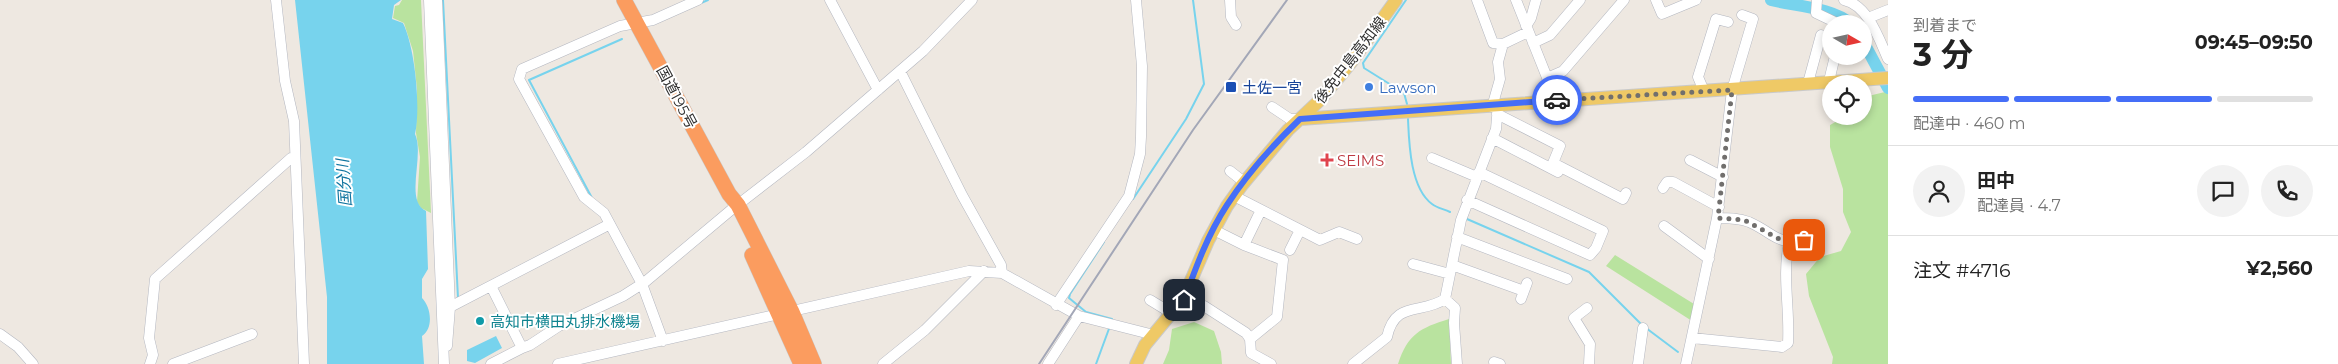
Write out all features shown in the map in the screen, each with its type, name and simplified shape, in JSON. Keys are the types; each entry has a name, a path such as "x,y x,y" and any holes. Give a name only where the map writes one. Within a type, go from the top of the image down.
{"highway":[{"name":"国道195号","path":"624,0 733,203 786,312 814,364"},
{"name":"国道195号","path":"786,312 801,364"}],"main road":[{"name":"後免中島高知線","path":"1136,364 1145,345 1184,300 1214,230 1244,182 1300,119 1320,100 1352,61 1396,0"},
{"path":"1872,79 1888,78"},
{"path":"1300,119 1496,109 1556,100 1732,90 1822,82"}],"street":[{"path":"276,0 289,105 294,121 304,362"},
{"path":"429,0 443,362"},
{"path":"437,0 450,307 447,350 443,362"},
{"path":"663,341 642,284 604,213 584,198 519,79 522,69 620,26 653,20 698,0"},
{"path":"830,0 878,90"},
{"path":"491,364 530,345 559,326 623,296 642,284 733,203 806,152 878,90 902,74 972,0"},
{"path":"1056,305 1129,196 1140,154 1141,137 1142,66 1136,0"},
{"path":"1230,0 1231,17 1236,24"},
{"path":"1477,0 1492,43 1503,44 1527,29 1536,0"},
{"path":"1516,0 1556,100"},
{"path":"1533,42 1550,35 1580,0"},
{"path":"1547,78 1563,71 1624,0"},
{"path":"1656,0 1662,14 1696,0"},
{"path":"1817,0 1816,13 1822,16"},
{"path":"1849,1 1865,15"},
{"path":"1872,16 1888,10"},
{"path":"1686,364 1718,218 1732,90 1753,19 1742,15"},
{"path":"1704,91 1698,77 1716,19 1728,22"},
{"path":"1872,26 1888,60"},
{"path":"1808,83 1821,35"},
{"path":"1445,299 1457,238 1468,200 1492,138 1500,79 1498,62 1503,44"},
{"path":"902,74 962,196 1001,265 1002,273"},
{"path":"289,105 299,325 304,362"},
{"path":"1272,107 1290,119 1300,119"},
{"path":"1496,109 1560,146 1553,162 1622,199 1626,193"},
{"path":"1492,138 1623,205"},
{"path":"150,364 153,354 149,338 154,279 291,158"},
{"path":"1432,158 1478,175 1603,231 1596,248 1590,254 1468,200"},
{"path":"1690,160 1722,177"},
{"path":"1230,171 1244,182"},
{"path":"1663,188 1667,182 1673,182 1719,207"},
{"path":"1234,196 1320,240 1339,232 1356,239"},
{"path":"1244,245 1261,210"},
{"path":"1718,218 1744,220 1779,240 1789,243 1811,239 1813,228"},
{"path":"450,307 610,224"},
{"path":"1664,226 1708,259"},
{"path":"1214,230 1244,245 1284,260 1277,317 1250,339"},
{"path":"1290,250 1300,230"},
{"path":"1457,238 1567,279"},
{"path":"1692,338 1782,347 1788,343 1789,311 1785,265 1789,243"},
{"path":"1412,264 1451,270 1524,291"},
{"path":"883,364 925,330 984,271"},
{"path":"558,364 602,359 663,341 786,312 950,275 984,271 1002,273 1056,305 1079,316 1154,335"},
{"path":"490,286 522,348"},
{"path":"1353,364 1388,337 1390,323 1398,315 1445,299"},
{"path":"1445,299 1455,308 1457,364"},
{"path":"1150,300 1173,314"},
{"path":"1184,300 1204,306 1246,333 1250,339 1250,364"},
{"path":"1587,308 1574,318 1590,344 1589,364"},
{"path":"1048,364 1079,316"},
{"path":"1638,364 1643,328"},
{"path":"0,334 18,348 33,364"},
{"path":"173,364 252,334"},
{"path":"1251,353 1271,364"}],"green space":[{"path":"402,0 421,0 431,213 421,208 417,202 420,157 416,133 417,89 413,51 404,23 393,18 395,6 399,5"},
{"path":"1885,92 1888,94 1888,364 1832,364 1833,357 1809,296 1806,274 1820,257 1841,251 1851,232 1843,212 1843,189 1830,147 1830,125 1872,125 1872,95"},
{"path":"1615,255 1694,304 1692,321 1606,266"},
{"path":"1449,319 1451,364 1398,364 1406,346 1416,334 1423,329"},
{"path":"1194,322 1214,331 1221,352 1222,364 1163,364 1169,350 1172,329"}],"water":[{"name":"国分川","path":"295,0 401,0 394,5 392,19 403,23 414,62 417,94 415,134 418,153 415,188 416,198 420,206 426,211 428,269 422,279 422,298 429,312 430,323 422,336 424,364 327,364 327,297"},
{"path":"496,336 502,348 475,363 467,361 467,350"}],"waterway":[{"path":"443,0 458,298"},
{"path":"701,3 708,0"},
{"path":"1133,199 1186,119 1204,84 1193,0"},
{"path":"1406,0 1363,63 1364,68 1404,93 1407,104"},
{"path":"1771,0 1814,8 1837,15"},
{"path":"592,198 529,80 622,39"},
{"path":"1872,58 1888,88"},
{"path":"1408,119 1412,164 1419,187 1432,204 1450,212"},
{"path":"1467,219 1589,272 1642,325"},
{"path":"1104,242 1069,298 1086,312 1112,319"},
{"path":"1096,364 1110,326"},
{"path":"1646,328 1678,352"}],"railway":[{"path":"1039,364 1193,130 1287,0"}],"way so far":[{"path":"1557,100 1732,90 1718,218 1744,220 1768,235 1785,242 1804,240"}],"place":[{"name":"土佐一宮","path":"1231,87"},
{"name":"Lawson","path":"1369,87"},
{"name":"SEIMS","path":"1327,160"},
{"name":"高知市横田丸排水機場","path":"480,321"}],"route":[{"path":"1184,300 1208,241 1227,206 1242,184 1288,130 1300,119 1498,106 1557,100"}]}
